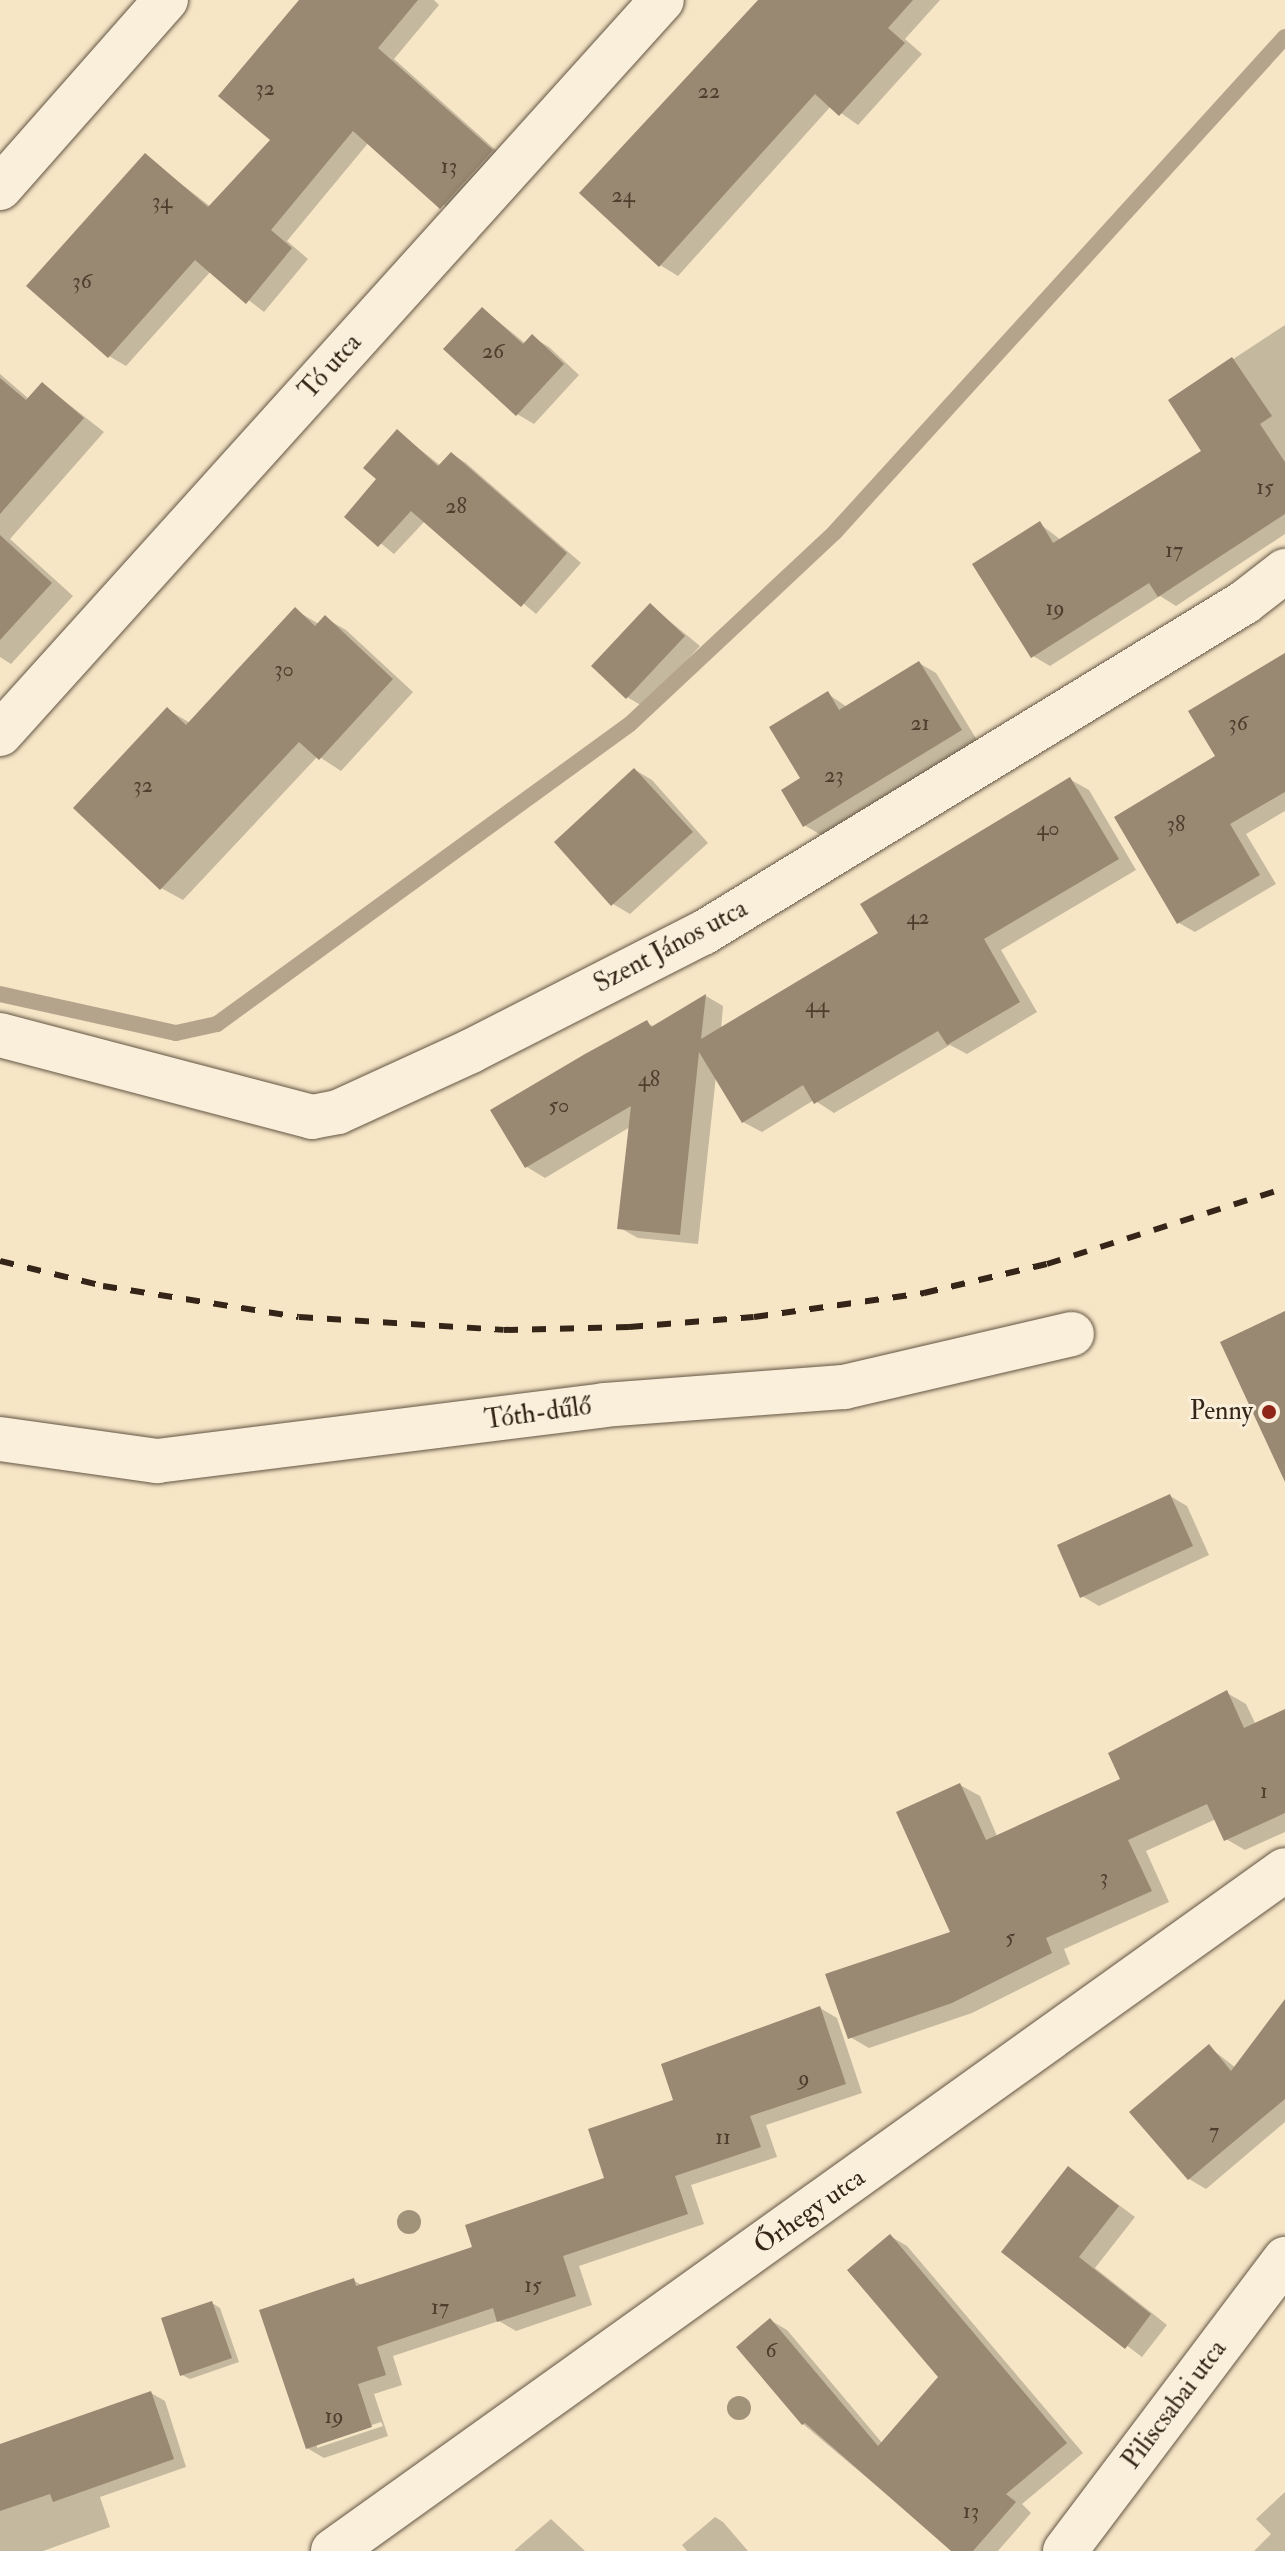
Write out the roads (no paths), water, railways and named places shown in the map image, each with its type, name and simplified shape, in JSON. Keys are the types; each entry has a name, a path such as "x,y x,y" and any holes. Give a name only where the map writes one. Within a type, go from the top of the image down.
{"street":[{"path":"0,188 166,0"},
{"name":"Tó utca","path":"0,734 662,0"},
{"name":"Szent János utca","path":"0,1035 312,1117 338,1112 471,1051 703,933 1245,602 1285,571"},
{"name":"Tóth-dűlő","path":"0,1439 157,1461 604,1405 844,1387 1072,1334"},
{"name":"Őrhegy utca","path":"333,2551 1285,1870"},
{"name":"Piliscsabai utca","path":"1065,2551 1285,2259"}],"waterway":[{"path":"0,994 176,1033 217,1024 630,724 835,532 1285,37"}],"railway":[{"path":"0,1261 103,1286 299,1317 504,1330 629,1327 754,1317 924,1293 1047,1264 1285,1188"}],"place":[{"name":"Penny","path":"1269,1412"}]}
